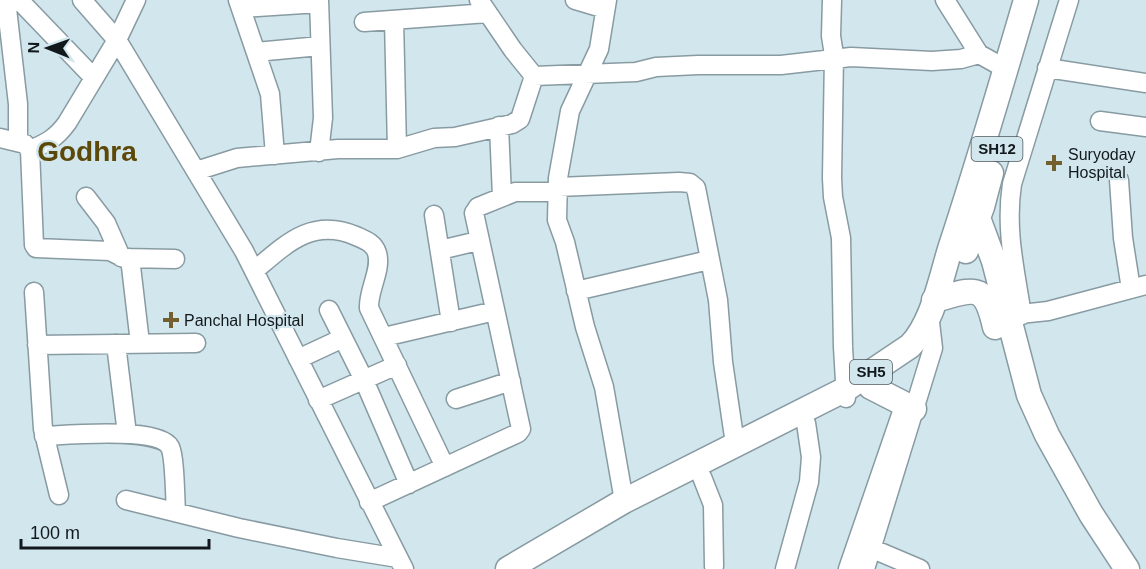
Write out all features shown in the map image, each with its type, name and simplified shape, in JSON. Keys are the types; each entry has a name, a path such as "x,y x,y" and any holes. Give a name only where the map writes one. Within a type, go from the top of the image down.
{"main road":[{"path":"1026,0 1006,69 975,210 1014,315 1029,395 1047,435 1091,514 1126,569"},
{"name":"SH12","path":"931,321 975,210 1038,0"},
{"path":"931,321 972,291 978,292 986,299 1018,406 1065,498 1109,569"},
{"name":"SH5","path":"530,569 806,423 910,346 931,321"},
{"name":"SH5","path":"508,569 624,501 735,444 846,394 870,387 908,365 931,321"},
{"path":"870,387 910,407"}],"street":[{"path":"6,0 34,245 36,248 110,251 126,257 175,259"},
{"path":"19,0 94,78"},
{"path":"82,0 117,40 244,251 401,563"},
{"path":"0,138 24,146 50,142 59,135 117,40 136,0"},
{"path":"575,0 606,4 598,49 570,111 562,153 557,220 565,242 585,327 604,387 624,501"},
{"path":"832,0 831,36 834,60 832,178 842,248 846,394"},
{"path":"945,0 979,54 1006,69"},
{"path":"1069,0 1012,184 1008,229 1014,315 1069,306 1139,287 1123,238 1119,180"},
{"path":"275,155 270,94 240,4 319,2 322,118 320,152"},
{"path":"364,22 484,7 534,76"},
{"path":"394,20 397,149"},
{"path":"256,52 320,46"},
{"path":"534,76 636,72 656,67 781,65 851,57 932,61 961,59 979,54"},
{"path":"1047,68 1146,83"},
{"path":"196,171 237,158 338,149 397,149 434,138 455,137 512,124 520,119 534,76"},
{"path":"1100,121 1146,128"},
{"path":"499,126 502,197"},
{"path":"369,502 518,433 521,429 474,218 475,210 502,197 526,191 679,182 690,183 696,188 718,300 723,362 735,444"},
{"path":"86,196 106,223 126,257 140,343"},
{"path":"975,210 1008,213"},
{"path":"434,215 451,322"},
{"path":"254,271 283,246 306,232 322,229 341,230 374,246 378,260 369,296 369,308 445,467"},
{"path":"440,250 478,241"},
{"path":"576,291 709,260"},
{"path":"34,292 44,436 59,495"},
{"path":"329,310 364,380 409,483"},
{"path":"384,337 495,311"},
{"path":"848,569 864,545 910,407 933,348 931,321"},
{"path":"298,358 343,338"},
{"path":"37,345 196,343"},
{"path":"116,344 127,434"},
{"path":"318,400 397,365"},
{"path":"456,399 512,381"},
{"path":"785,569 812,468 806,423"},
{"path":"44,436 127,434 164,441 172,450 176,512"},
{"path":"702,477 713,505 714,566"},
{"path":"126,500 239,528 401,563"},
{"path":"864,545 865,569"},
{"path":"864,545 920,569"}],"place":[{"name":"Suryoday Hospital","path":"1054,163"},
{"name":"Panchal Hospital","path":"171,320"}],"district":[{"name":"Godhra","path":"87,151"}]}
